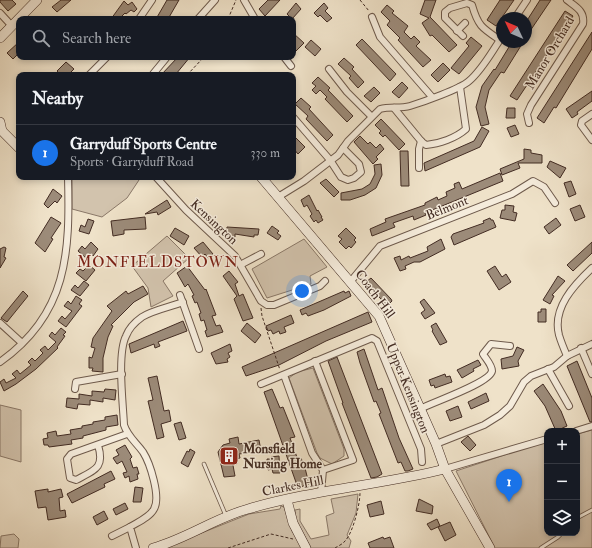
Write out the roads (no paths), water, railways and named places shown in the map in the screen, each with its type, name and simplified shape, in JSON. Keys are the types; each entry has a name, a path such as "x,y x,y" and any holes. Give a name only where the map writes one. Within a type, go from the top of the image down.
{"street":[{"path":"20,16 37,0"},
{"path":"141,16 152,0"},
{"path":"201,16 215,0"},
{"path":"244,0 253,16"},
{"path":"519,12 527,0"},
{"name":"Manor Orchard","path":"529,123 527,114 531,105 583,24 584,17 582,11 567,0"},
{"path":"464,36 445,18 445,12 450,8 467,3 472,5 477,22 482,28 496,35"},
{"path":"0,13 11,25"},
{"path":"372,17 380,37 432,97"},
{"path":"0,38 16,20"},
{"path":"457,30 465,23"},
{"path":"278,197 304,181 330,160 343,148 371,116 380,109 385,107 408,107 460,87 469,81 479,70 496,45"},
{"path":"92,72 103,60"},
{"path":"155,72 165,60"},
{"path":"286,60 291,66"},
{"path":"329,69 347,92 371,116"},
{"path":"394,108 421,141 426,145 434,144 461,133 466,129 460,87"},
{"path":"592,114 582,121 581,124 592,140"},
{"path":"296,120 330,160 341,177 348,180 355,178 360,172 359,164 343,148"},
{"path":"1,129 16,145"},
{"path":"419,168 419,149 421,141"},
{"path":"0,362 22,343 49,310 58,291 65,263 68,240 68,180"},
{"name":"Kensington","path":"159,180 186,210 242,264 261,301 266,305 274,305 320,286 325,281"},
{"name":"Coach Hill","path":"263,180 379,316 436,444 444,469 490,548"},
{"name":"Belmont","path":"351,282 380,246 512,194 534,181 544,187 555,203"},
{"path":"242,264 261,254"},
{"path":"567,356 559,334 558,314 566,297 580,279 592,268"},
{"path":"180,295 199,349"},
{"path":"112,536 148,516 154,510 157,502 156,492 148,464 143,453 126,434 124,423 122,349 126,336 133,324 144,316 183,302"},
{"path":"0,323 22,343"},
{"name":"Upper Kensington","path":"261,384 363,340 372,338 377,341 421,449 422,462"},
{"path":"420,408 469,388 488,377 492,371 491,366 484,354 486,349 491,344 510,346"},
{"path":"436,444 484,425 500,415 510,406 528,379 554,367 567,356 592,344"},
{"path":"581,348 592,374"},
{"path":"315,361 353,460 324,470"},
{"path":"548,369 569,406"},
{"path":"75,388 76,382 122,374"},
{"path":"283,375 312,453 324,470 321,494"},
{"path":"580,430 592,426"},
{"path":"98,445 101,463 95,470 76,480 70,478 67,459 72,454 126,434"},
{"path":"444,469 544,440"},
{"name":"Clarkes Hill","path":"153,548 167,544 247,509 444,469"},
{"path":"287,500 292,522 306,548"},
{"path":"130,527 136,548"}],"lane":[{"path":"204,464 227,517"},
{"path":"580,516 592,510"},
{"path":"541,548 559,536"}],"place":[{"name":"Monsfield Nursing Home","path":"229,456"},
{"name":"Garryduff Sports Centre","path":"509,502"}],"district":[{"name":"MONFIELDSTOWN","path":"158,262"}]}
